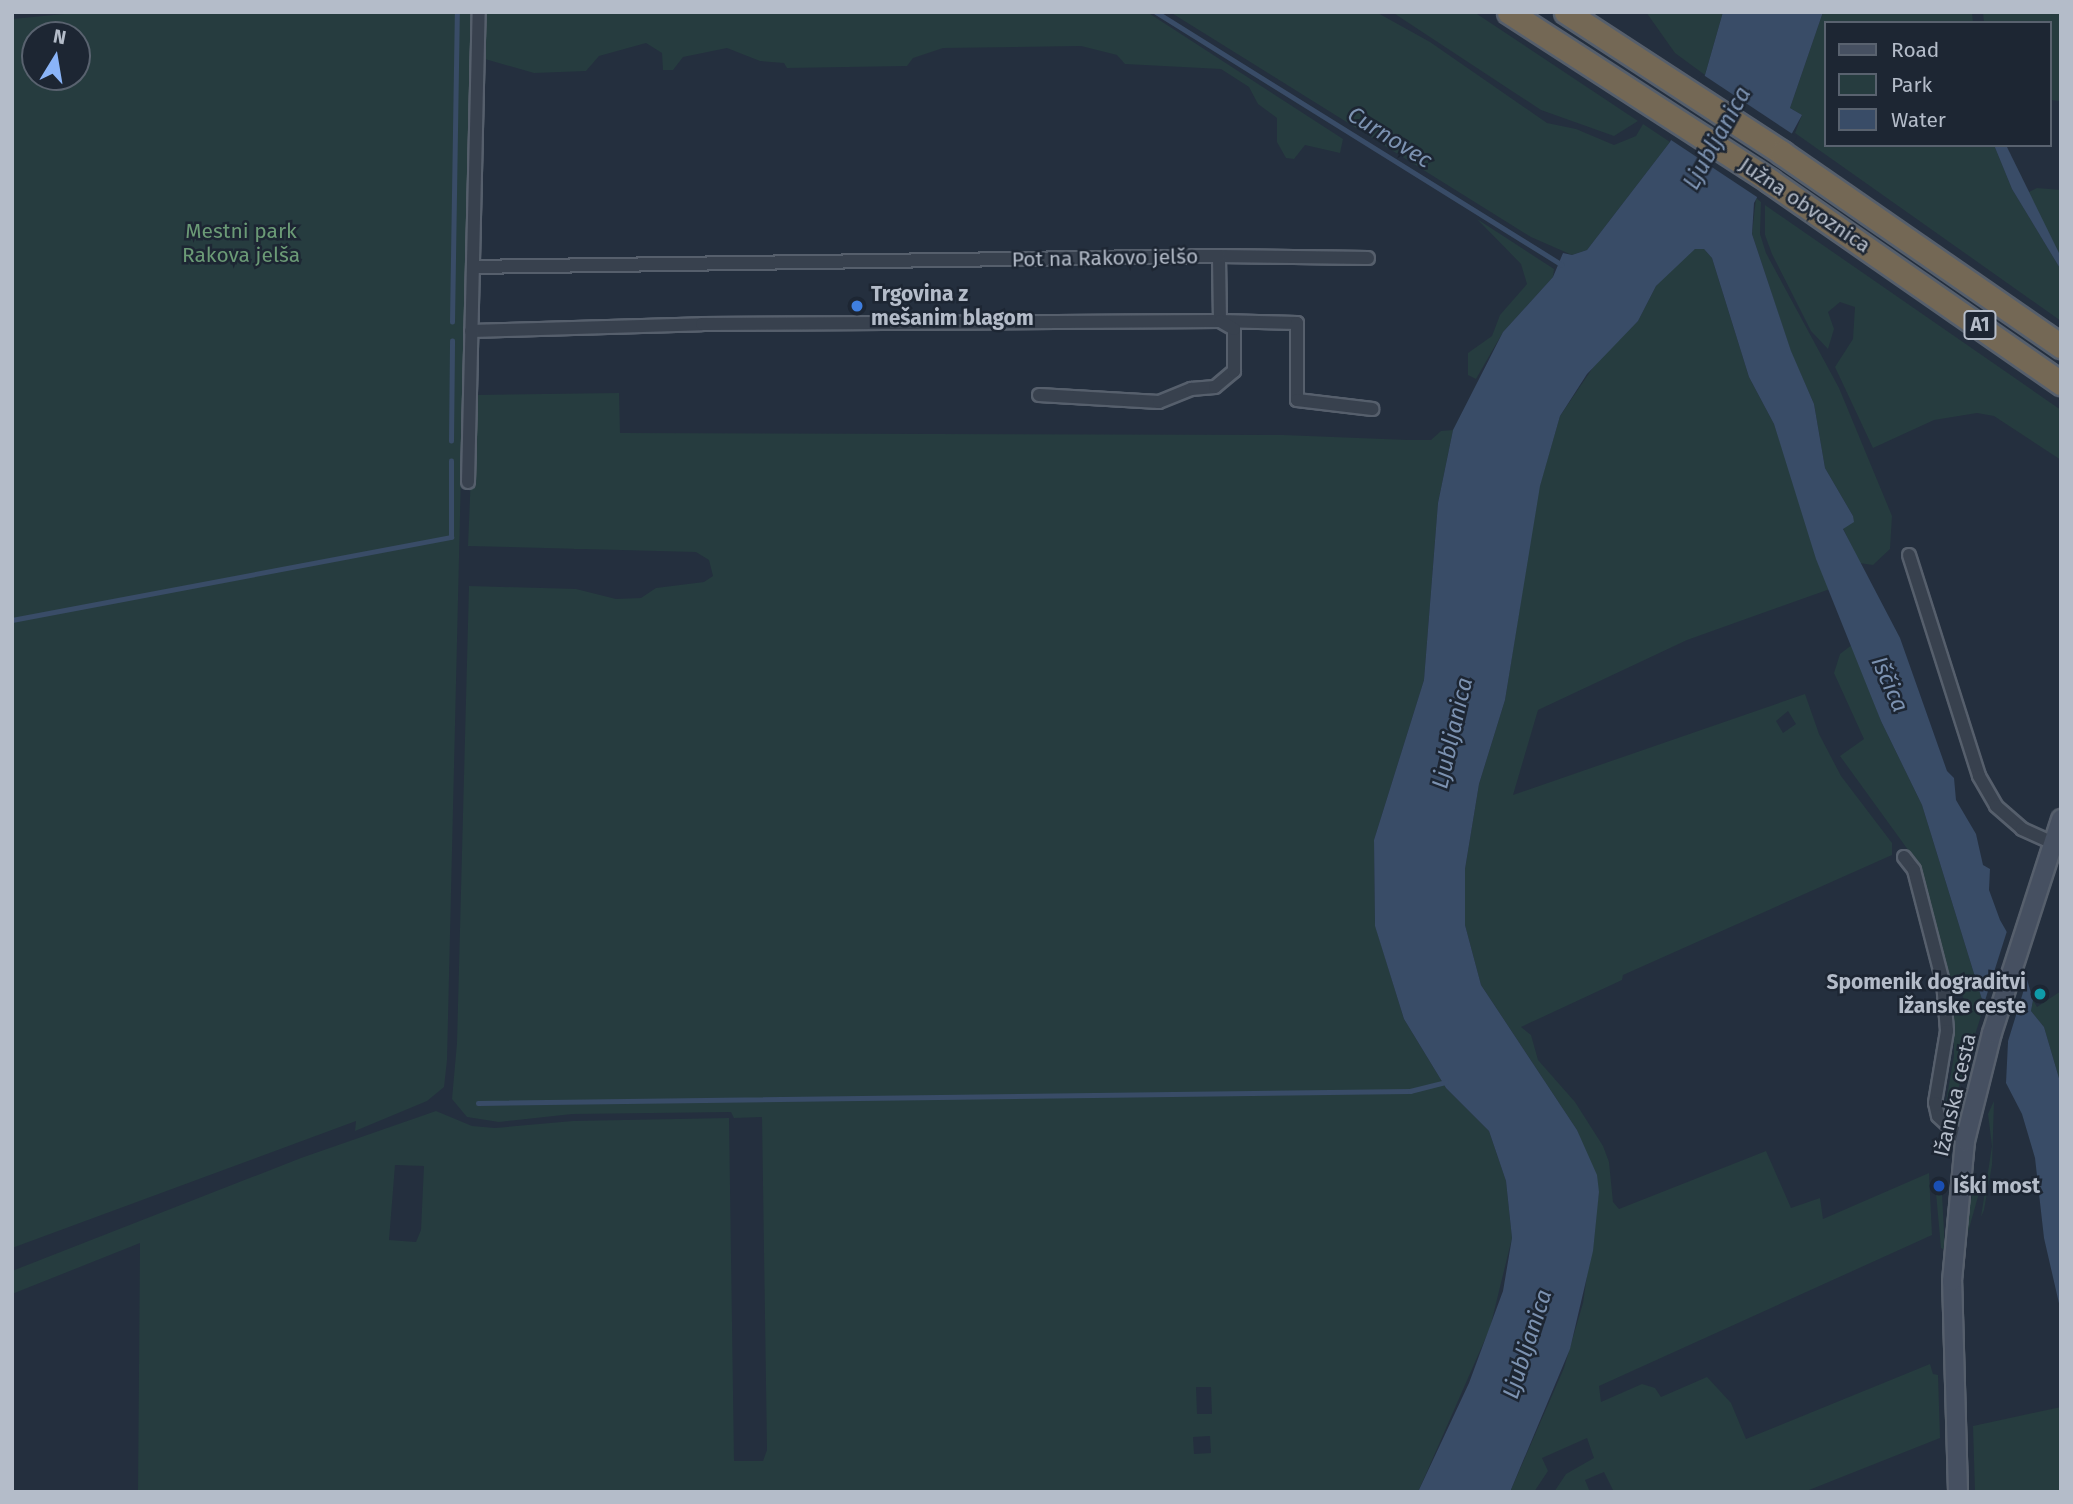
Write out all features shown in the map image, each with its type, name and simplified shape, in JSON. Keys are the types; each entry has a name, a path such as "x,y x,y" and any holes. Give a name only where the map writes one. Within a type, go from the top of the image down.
{"highway":[{"name":"Južna obvoznica","path":"1509,12 1583,58 1899,269 2061,383"},
{"name":"Južna obvoznica","path":"1566,12 1912,242 2061,346"}],"main road":[{"name":"Ižanska cesta","path":"1958,1492 1952,1281 1965,1141 1973,1099 2044,872 2057,845 2061,819"}],"street":[{"path":"468,482 479,12"},
{"path":"1219,256 1368,258"},
{"name":"Pot na Rakovo jelšo","path":"473,267 1219,256 1220,321"},
{"path":"471,331 702,324 1220,321 1297,323 1297,400 1373,409"},
{"path":"1038,395 1159,402 1191,389 1215,387 1234,371 1234,329 1220,321"},
{"path":"1909,555 1979,776 1996,806 2022,829 2057,845"},
{"path":"1904,858 1914,870 1944,982 1947,1031 1935,1103 1938,1116 1965,1141"}],"green space":[{"name":"Mestni park Rakova jelša","path":"85,12 472,12 447,1060 444,1087 427,1101 355,1131 356,1121 12,1248 12,19"},
{"path":"485,12 1147,12 1343,139 1340,153 1305,145 1294,159 1286,158 1277,142 1277,118 1258,104 1249,87 1221,69 1125,64 1117,55 1081,46 943,48 913,58 907,66 787,68 784,63 760,61 727,48 683,57 673,70 663,70 662,53 646,43 599,56 586,71 534,73 485,59"},
{"path":"1170,12 1376,12 1430,42 1547,123 1576,129 1614,145 1636,136 1643,124 1670,142 1587,250 1572,255 1531,237"},
{"path":"1392,12 1474,12 1638,121 1614,136 1541,110"},
{"path":"1646,12 1723,12 1705,75 1675,53"},
{"path":"1823,12 1972,12 1973,21 1825,21 1825,147 1995,147 2012,189 2061,270 2061,321 1795,133 1802,115 1790,108"},
{"path":"1983,12 2061,12 2061,101 2052,100 2052,21 1984,21"},
{"path":"2037,188 2061,190 2061,257 2027,193"},
{"path":"1756,198 1761,202 1760,234 1766,253 1839,388 1892,516 1890,549 1873,565 1859,563 1843,528 1853,516 1825,468 1814,404 1791,352 1752,234"},
{"path":"1765,205 2061,410 2061,460 1994,416 1977,413 1934,420 1873,448 1835,367 1853,339 1855,307 1840,302 1828,312 1834,329 1828,349 1811,331 1772,254 1765,235"},
{"path":"1477,219 1554,269 1553,277 1503,332 1476,379 1468,375 1468,353 1492,336 1500,315 1527,284 1521,264"},
{"path":"1695,249 1704,249 1712,258 1749,377 1774,424 1830,589 1687,640 1538,710 1513,795 1805,694 1819,734 1841,776 1892,843 1892,855 1623,975 1622,980 1521,1027 1531,1035 1538,1060 1575,1102 1603,1146 1609,1162 1613,1202 1619,1209 1766,1151 1791,1208 1820,1198 1823,1219 1929,1173 1932,1235 1599,1386 1601,1402 1642,1384 1655,1388 1661,1397 1707,1377 1731,1403 1746,1439 1930,1364 1933,1374 1938,1375 1940,1438 1804,1492 1614,1492 1604,1472 1585,1480 1590,1492 1554,1492 1566,1474 1594,1458 1587,1438 1542,1458 1548,1471 1534,1492 1510,1492 1564,1368 1583,1303 1599,1192 1577,1130 1481,985 1465,925 1465,869 1479,784 1505,700 1538,491 1560,416 1598,360 1638,321 1656,286 1682,256","holes":["1788,711 1796,724 1783,733 1776,721"]},
{"path":"619,393 620,433 1283,435 1431,440 1441,431 1453,430 1438,503 1424,680 1374,840 1375,925 1404,1019 1446,1088 1489,1131 1506,1181 1512,1238 1490,1328 1418,1492 138,1492 140,1243 12,1294 12,1271 301,1158 436,1111 472,1126 495,1128 573,1121 729,1118 734,1461 763,1461 767,1450 762,1117 734,1118 731,1112 572,1114 499,1122 467,1117 452,1099 457,1043 469,586 576,589 616,599 641,598 656,588 704,582 713,576 709,560 696,552 468,546 476,395","holes":["395,1165 424,1166 421,1230 416,1242 389,1240","1196,1387 1211,1387 1212,1414 1197,1414","1210,1436 1211,1453 1194,1454 1193,1437"]},
{"path":"1853,644 1881,721 1922,805 1984,1006 1951,1112 1945,1107 1954,1056 1954,1007 1965,1004 1961,990 1952,991 1919,865 1840,756 1864,739 1834,673 1840,654"},
{"path":"2061,991 2061,1085 2044,1027 2031,1011 2033,1000 2037,1007"},
{"path":"1994,1101 1992,1165 1981,1217 1992,1146 1988,1114"},
{"path":"1973,1192 1979,1193 1963,1250 1966,1220"},
{"path":"1936,1193 1942,1194 1945,1250 1941,1248"},
{"path":"2061,1407 2061,1491 1975,1492 1973,1426"}],"water":[{"path":"1723,12 1823,12 1790,108 1802,115 1754,203 1752,234 1791,351 1814,404 1825,468 1853,516 1854,522 1843,529 1900,638 1947,771 1954,778 1956,800 1976,834 1983,865 1990,869 1989,890 2000,920 2020,955 2033,1000 2031,1011 2044,1027 2061,1085 2061,1312 2044,1238 2035,1158 2022,1114 2006,1083 2008,1042 1984,1006 1922,805 1881,721 1816,559 1774,424 1749,377 1712,258 1704,249 1695,249 1656,286 1638,321 1587,374 1560,416 1540,486 1505,700 1479,784 1465,869 1465,925 1481,985 1577,1130 1597,1175 1599,1192 1593,1251 1570,1349 1510,1492 1418,1492 1469,1383 1503,1291 1512,1238 1506,1181 1489,1131 1446,1088 1404,1019 1375,926 1374,840 1424,680 1438,503 1453,430 1503,332 1553,277 1563,253 1572,255 1587,250 1670,142 1705,75"},
{"path":"1995,147 2007,147 2061,257 2061,270 2012,189"}],"pier":[{"path":"1702,74 1797,137 1760,199 1668,138"},
{"path":"2007,931 2029,973 2005,1051 2005,1043 1982,1010"}],"waterway":[{"path":"452,322 457,12"},
{"name":"Curnovec","path":"1156,12 1562,265"},
{"path":"451,441 452,341"},
{"path":"12,620 451,537 451,461"},
{"path":"478,1103 1410,1091 1446,1082"}],"place":[{"name":"Trgovina z mešanim blagom","path":"857,306"},
{"name":"Spomenik dograditvi Ižanske ceste","path":"2040,994"},
{"name":"Iški most","path":"1939,1186"}],"water label":[{"name":"Ljubljanica","path":"1717,138"},
{"name":"Iščica","path":"1890,684"},
{"name":"Ljubljanica","path":"1452,733"},
{"name":"Ljubljanica","path":"1527,1344"}]}
